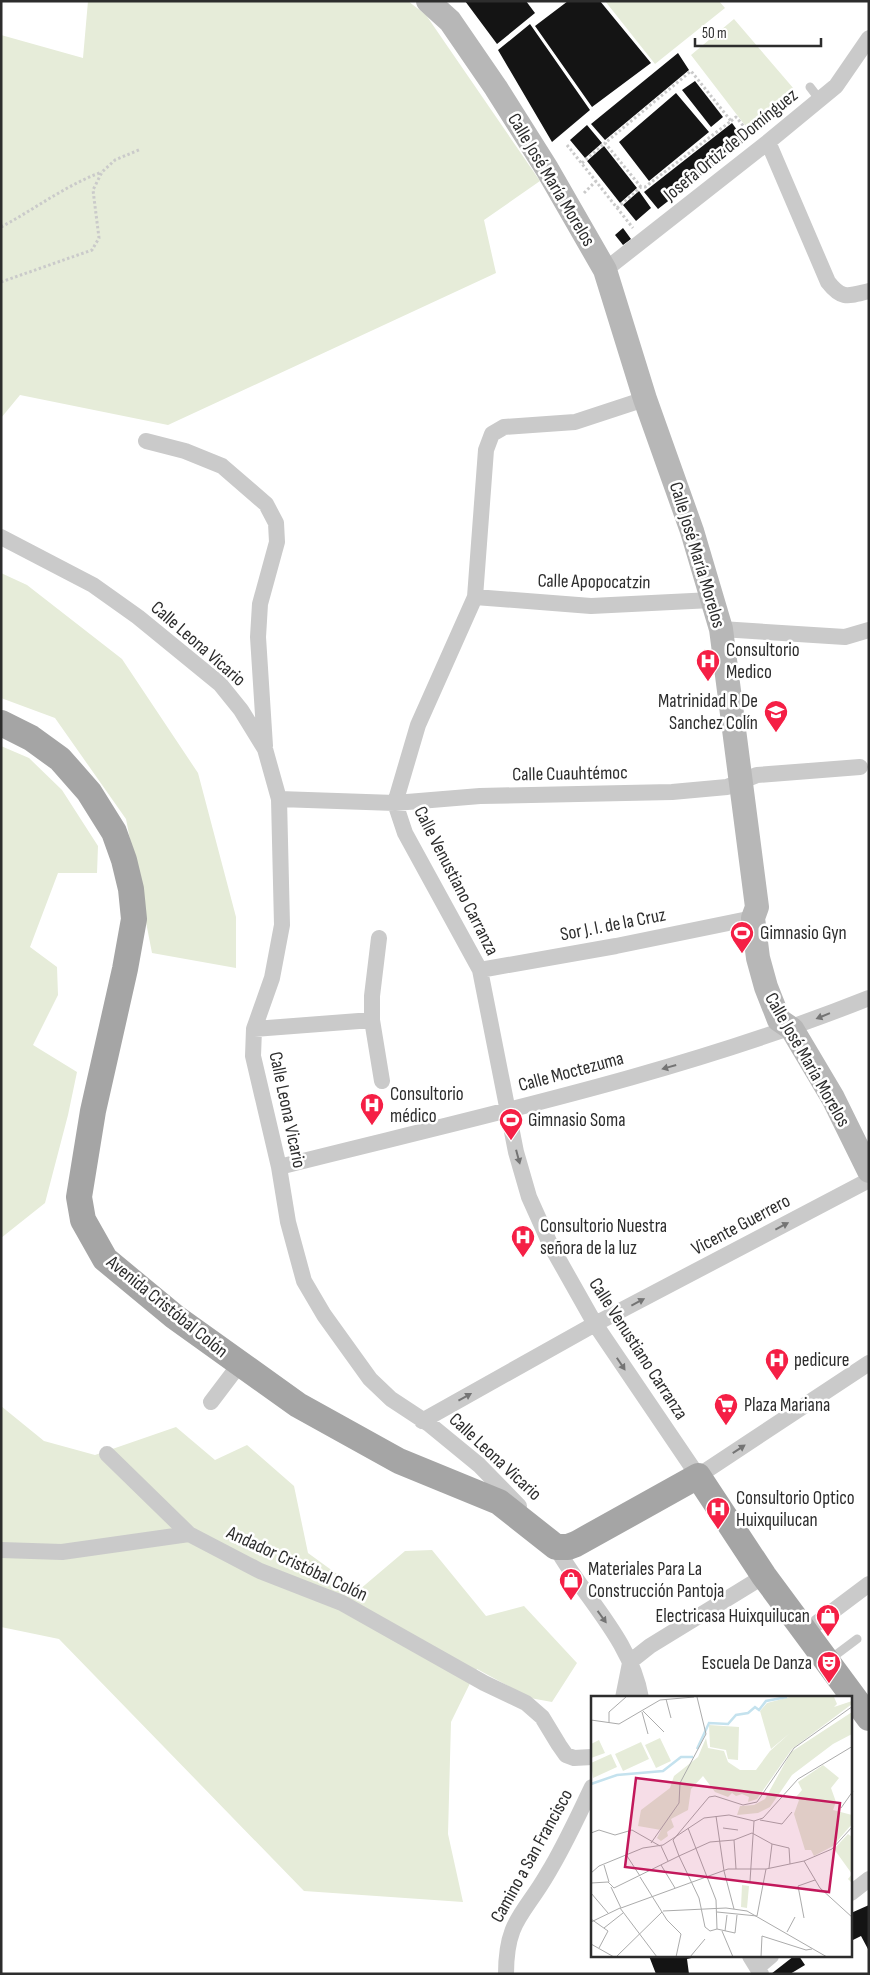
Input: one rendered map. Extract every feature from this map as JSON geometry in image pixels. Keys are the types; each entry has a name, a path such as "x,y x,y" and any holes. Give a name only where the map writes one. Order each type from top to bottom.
{"main road":[{"name":"Calle José María Morelos","path":"428,1 450,21 496,88 547,169 605,270 645,399 692,531 721,629 757,907 754,918 758,958 766,987 779,1020 792,1029 833,1098 869,1171"},
{"name":"Avenida Cristóbal Colón","path":"1,723 30,738 60,759 88,792 114,832 124,860 131,889 134,919 125,969 93,1111 79,1197 83,1220 105,1258 175,1317 239,1366 298,1405 358,1440 408,1465 499,1502 556,1547"},
{"path":"556,1547 568,1547 576,1544 698,1476 764,1576 869,1718"}],"street":[{"name":"Josefa Ortiz de Domínguez","path":"605,270 768,142 815,94 836,86 869,38"},
{"path":"768,142 828,282 836,293 848,296 869,291"},
{"name":"Calle Venustiano Carranza","path":"645,399 576,422 504,426 492,434 486,450 475,597 418,725 395,803 405,833 480,970 508,1109 529,1197 551,1246 595,1324 698,1476"},
{"path":"146,441 185,451 222,466 266,504 276,523 277,542 260,604 258,637 265,748"},
{"name":"Calle Leona Vicario","path":"1,537 93,585 138,617 220,684 241,710 265,748 279,799 282,925 272,978 254,1029 254,1056 279,1167 288,1222 304,1281 324,1315 370,1379 391,1399 422,1420 479,1465 551,1538 565,1565 618,1639 631,1661 640,1696"},
{"name":"Calle Apopocatzin","path":"475,597 591,606 712,600"},
{"path":"721,629 845,636 869,630"},
{"name":"Calle Cuauhtémoc","path":"279,799 395,803 480,796 672,792 727,787 758,775 860,767"},
{"name":"Sor J. I. de la Cruz","path":"480,970 616,946 754,918"},
{"path":"379,938 372,996 372,1020 382,1081"},
{"name":"Calle Moctezuma","path":"279,1167 704,1057 792,1029 869,998"},
{"path":"254,1029 372,1020"},
{"name":"Vicente Guerrero","path":"422,1420 595,1324 869,1180"},
{"path":"698,1476 869,1363"},
{"path":"211,1402 239,1366"},
{"path":"107,1454 189,1534"},
{"path":"1,1550 62,1552 189,1534"},
{"name":"Andador Cristóbal Colón","path":"189,1534 260,1571 342,1603 484,1683 526,1703 542,1716 558,1746 566,1755 574,1758 591,1757"},
{"path":"623,1696 631,1661 650,1646 764,1576"},
{"path":"805,1632 869,1584"},
{"name":"Camino a San Francisco","path":"506,1974 506,1954 510,1933 516,1920 548,1874 591,1789"},
{"path":"852,1891 869,1878"},
{"path":"756,1966 768,1958"}],"lane":[{"path":"827,1662 857,1639"}],"path":[{"path":"582,163 691,72 731,121"},
{"path":"617,208 641,187 645,187 736,117 752,135"},
{"path":"605,143 641,187"},
{"path":"567,145 633,228"},
{"path":"1,282 92,250 99,238 93,190 102,172 115,160 142,149"},
{"path":"1,227 34,210 79,180 102,172"},
{"path":"579,197 596,181"}],"green space":[{"path":"88,1 408,1 426,15 540,181 484,220 496,273 168,425 20,395 1,418 1,35 83,58"},
{"path":"605,1 719,1 725,8 655,64"},
{"path":"734,19 794,89 747,128 691,55"},
{"path":"1,573 27,585 122,659 198,773 236,917 236,968 152,953 126,819 55,718 1,698"},
{"path":"1,746 29,758 62,790 98,846 97,873 58,873 30,947 57,967 58,995 33,1045 77,1072 45,1203 1,1238"},
{"path":"1,1406 44,1441 95,1455 176,1427 215,1460 247,1445 294,1486 308,1553 359,1590 405,1551 432,1550 486,1616 524,1606 577,1663 552,1702 530,1698 477,1669 451,1722 448,1834 463,1902 304,1891 59,1639 1,1627"}],"building":[{"path":"465,1 526,1 535,13 497,44"},
{"path":"568,1 600,1 651,63 592,107 535,26"},
{"path":"530,24 590,110 552,142 498,50"},
{"path":"678,53 689,70 605,140 591,124"},
{"path":"695,81 723,117 711,127 682,90"},
{"path":"676,93 709,132 649,181 619,142"},
{"path":"732,123 745,141 658,209 644,192"},
{"path":"587,125 602,143 585,158 570,140"},
{"path":"604,146 637,188 620,203 587,161"},
{"path":"639,191 651,208 636,221 623,205"},
{"path":"623,228 631,239 623,245 615,235"},
{"path":"869,1905 869,1951 861,1936 852,1940 852,1913"},
{"path":"650,1958 692,1958 687,1959 689,1974 656,1974"},
{"path":"791,1958 800,1958 805,1965 790,1974 771,1974"}],"place":[{"name":"Consultorio Medico","path":"708,682"},
{"name":"Matrinidad R De Sanchez Colín","path":"776,733"},
{"name":"Gimnasio Gyn","path":"742,954"},
{"name":"Consultorio médico","path":"372,1126"},
{"name":"Gimnasio Soma","path":"511,1141"},
{"name":"Consultorio Nuestra señora de la luz","path":"523,1258"},
{"name":"pedicure","path":"777,1381"},
{"name":"Plaza Mariana","path":"726,1426"},
{"name":"Consultorio Optico Huixquilucan","path":"718,1530"},
{"name":"Materiales Para La Construcción Pantoja","path":"571,1601"},
{"name":"Electricasa Huixquilucan","path":"828,1637"},
{"name":"Escuela De Danza","path":"829,1684"}]}
